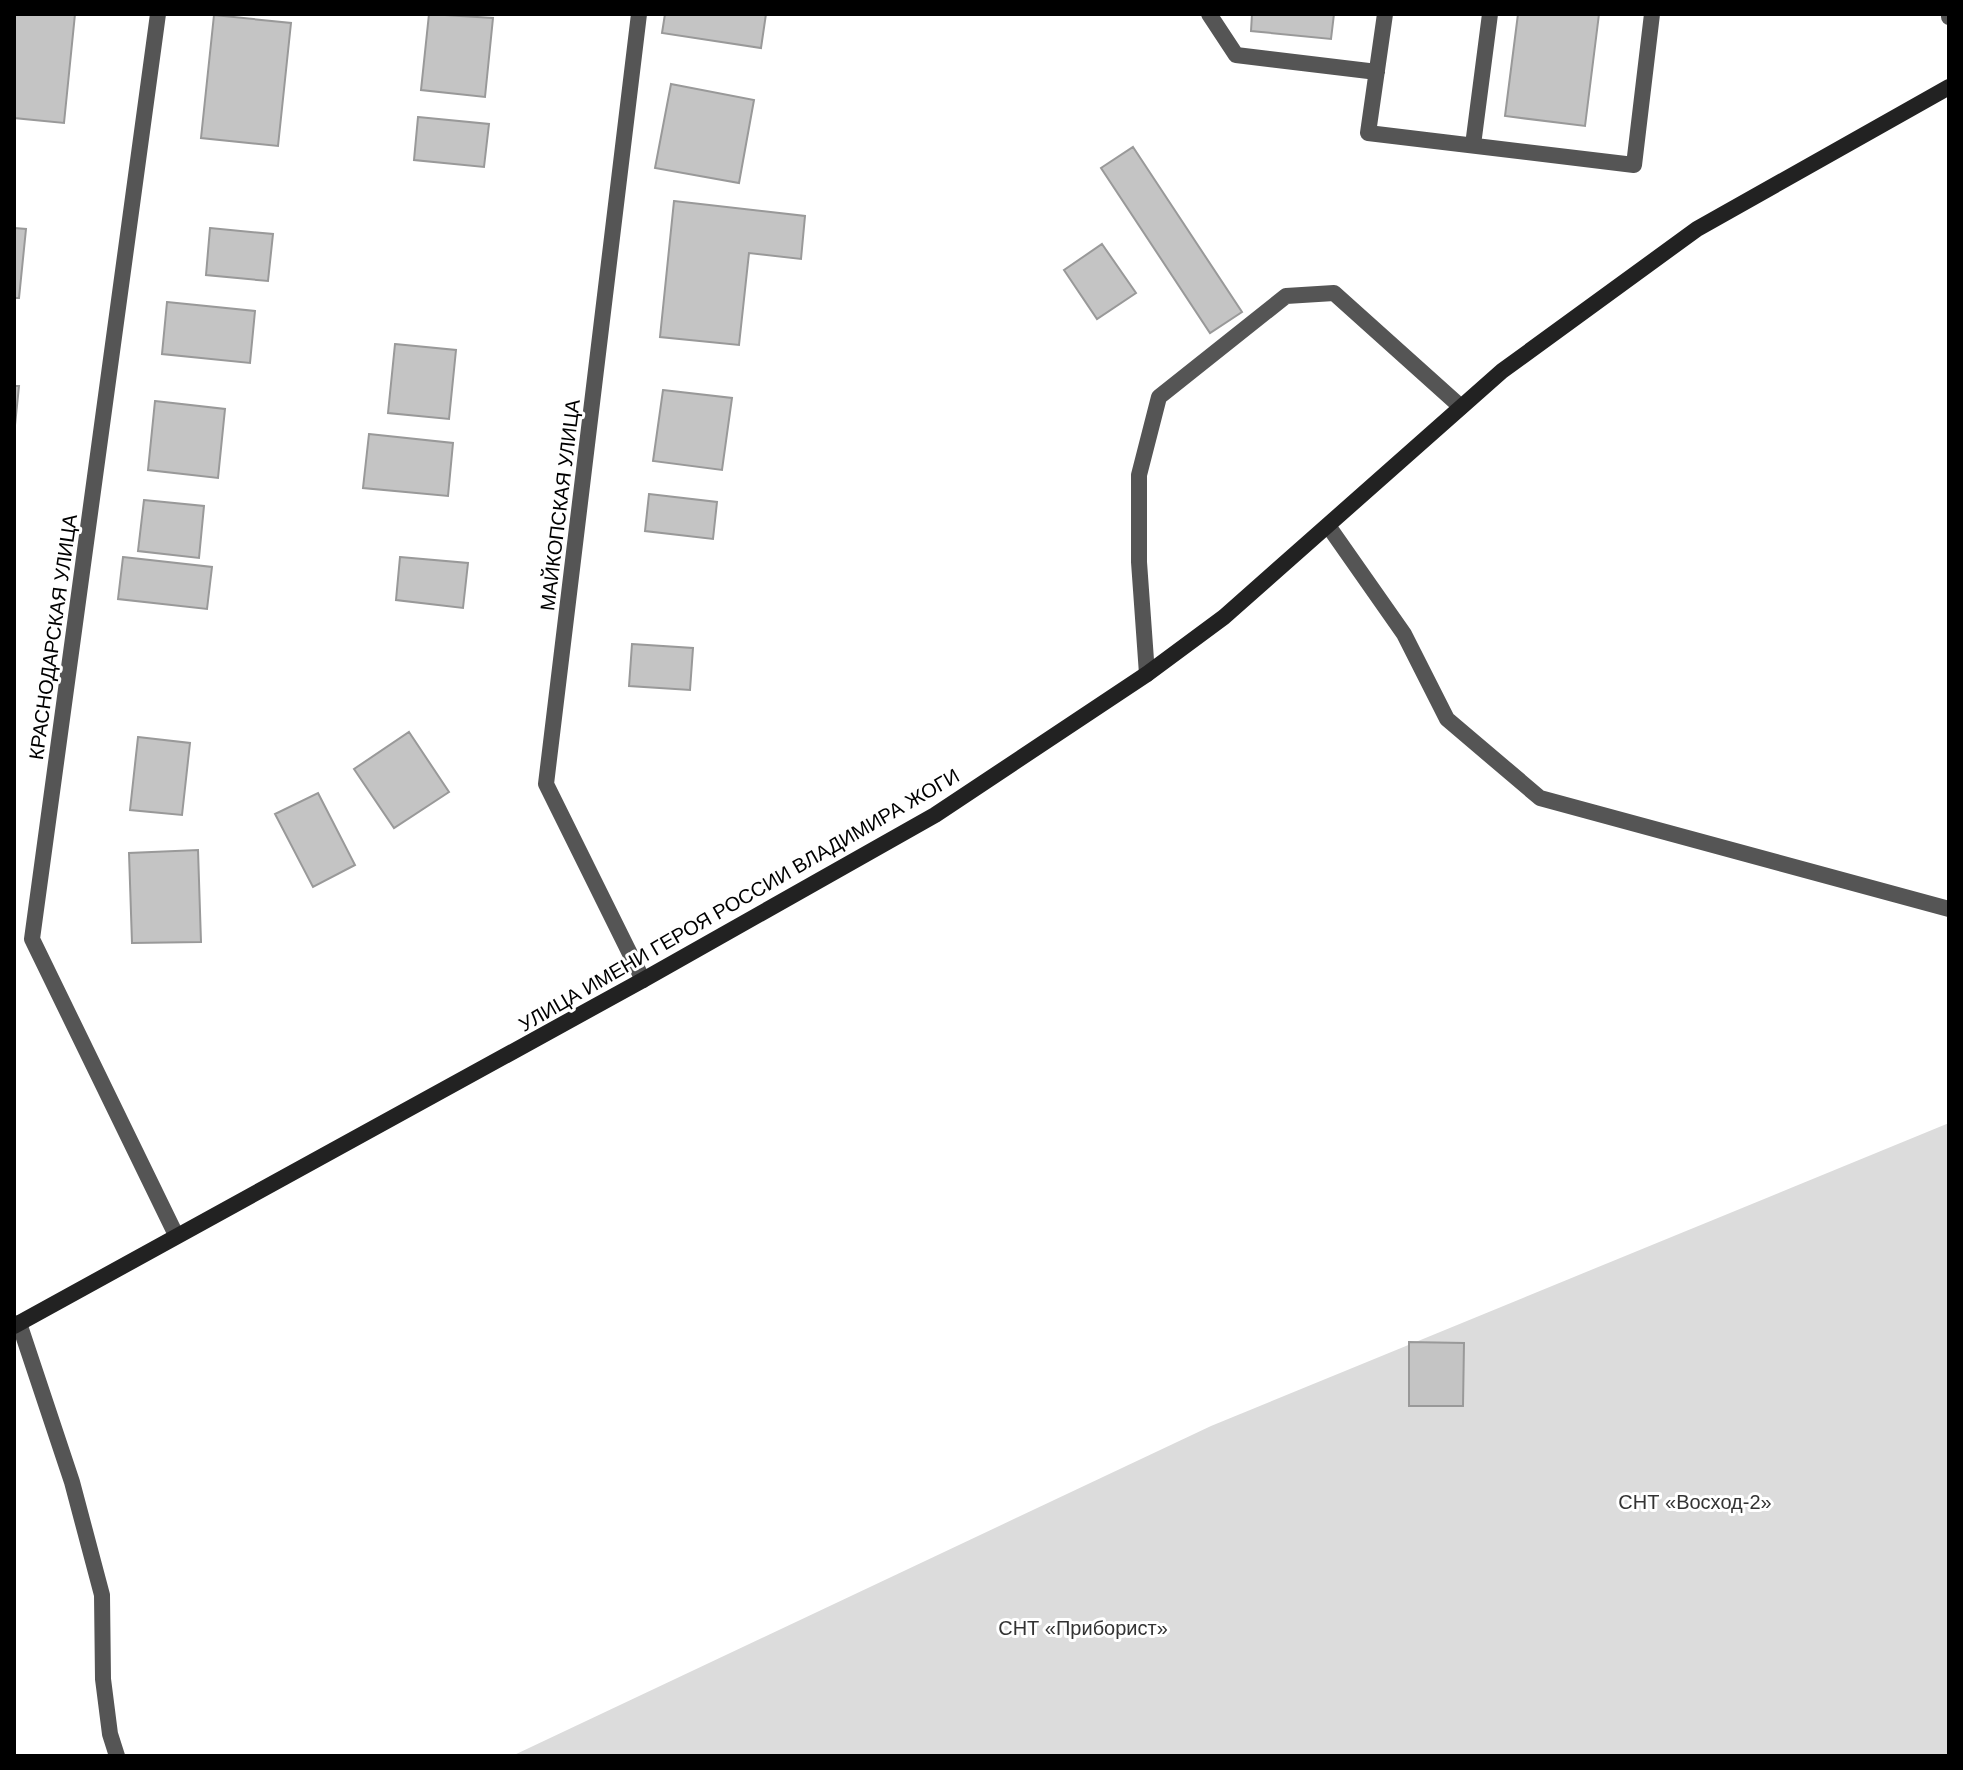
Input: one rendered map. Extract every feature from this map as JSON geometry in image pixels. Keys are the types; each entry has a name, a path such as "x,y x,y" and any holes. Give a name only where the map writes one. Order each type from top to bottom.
{"main road":[{"name":"УЛИЦА ИМЕНИ ГЕРОЯ РОССИИ ВЛАДИМИРА ЖОГИ","path":"17,1325 643,980 935,815 1147,674 1224,617 1502,371 1697,229 1949,87"}],"street":[{"name":"КРАСНОДАРСКАЯ УЛИЦА","path":"158,14 32,939 176,1235"},
{"name":"МАЙКОПСКАЯ УЛИЦА","path":"639,14 546,784 643,980"},
{"path":"1209,14 1236,55 1377,72"},
{"path":"1385,14 1368,133 1634,165 1652,14"},
{"path":"1473,145 1490,14"},
{"path":"1147,674 1139,562 1139,475 1159,397 1286,296 1334,293 1461,407"},
{"path":"1329,527 1404,634 1447,719 1540,798 1949,909"},
{"path":"17,1325 72,1482 102,1595 103,1679 110,1734 117,1756"}],"green space":[{"name":"СНТ «Восход-2»","path":"1949,1123 1949,1756 512,1756 1211,1426"}],"building":[{"path":"14,14 75,14 64,123 14,118"},
{"path":"429,14 493,18 485,97 421,90"},
{"path":"665,14 766,14 761,48 662,33"},
{"path":"1252,14 1334,14 1331,39 1251,31"},
{"path":"1518,14 1599,14 1585,126 1505,116"},
{"path":"214,15 291,23 278,146 201,138"},
{"path":"671,84 754,100 739,183 655,168"},
{"path":"418,117 489,124 484,167 414,160"},
{"path":"1133,147 1242,312 1210,333 1101,168"},
{"path":"674,201 805,216 801,259 749,253 739,345 660,337"},
{"path":"14,228 26,229 19,298 14,298"},
{"path":"210,228 273,234 268,281 206,275"},
{"path":"1102,244 1136,293 1097,319 1064,270"},
{"path":"167,302 255,311 250,363 162,354"},
{"path":"395,344 456,350 449,419 388,413"},
{"path":"14,386 19,386 14,435"},
{"path":"663,390 732,398 722,470 653,461"},
{"path":"155,401 225,409 218,478 148,470"},
{"path":"369,434 453,443 448,496 363,488"},
{"path":"649,494 717,502 713,539 645,531"},
{"path":"144,500 204,506 199,558 138,551"},
{"path":"123,557 212,567 207,609 118,599"},
{"path":"400,557 468,563 463,608 396,600"},
{"path":"632,644 693,648 690,690 629,686"},
{"path":"409,732 449,792 394,828 354,769"},
{"path":"138,737 190,743 182,815 130,810"},
{"path":"318,793 355,865 313,887 275,814"},
{"path":"198,850 201,942 132,943 129,853"},
{"path":"1409,1342 1464,1343 1463,1406 1409,1406"}],"park label":[{"name":"СНТ «Приборист»","path":"1083,1628"}]}
